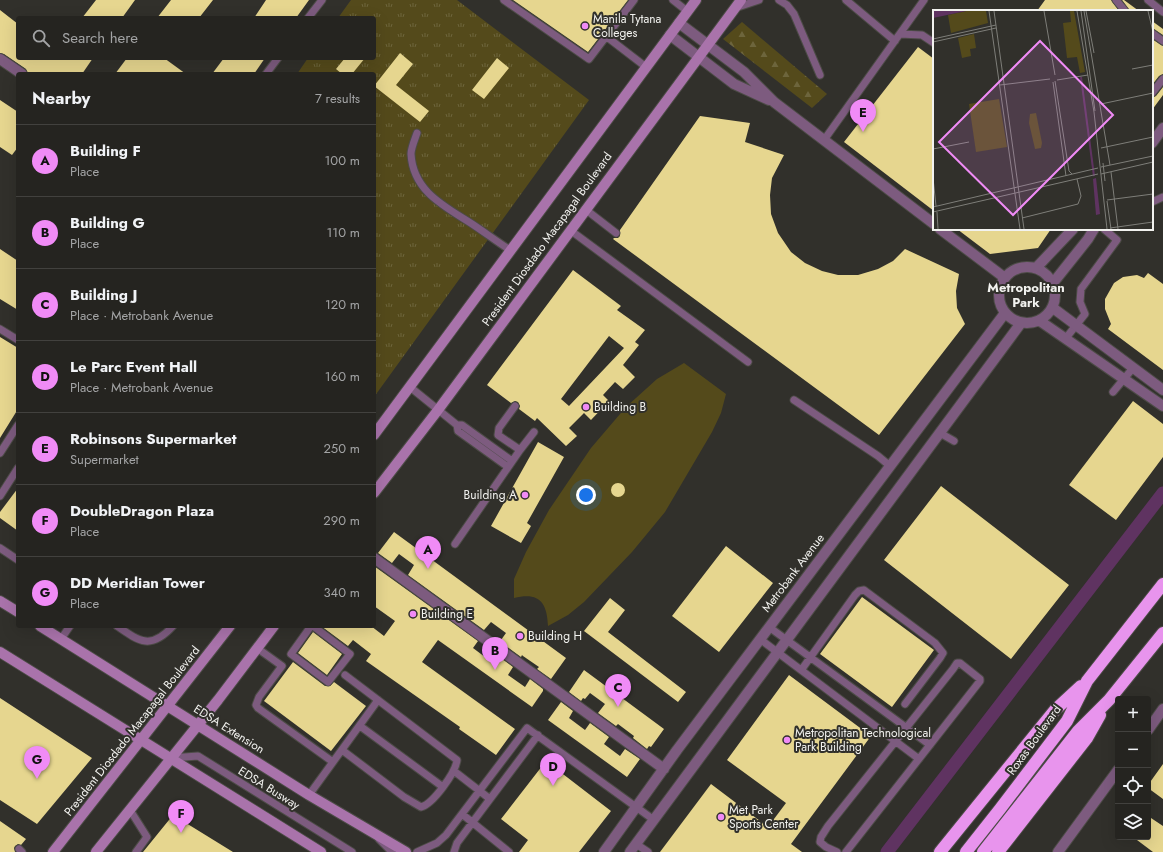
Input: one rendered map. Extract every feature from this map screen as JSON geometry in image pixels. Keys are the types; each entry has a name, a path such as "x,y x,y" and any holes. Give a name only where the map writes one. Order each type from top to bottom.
{"highway":[{"name":"Roxas Boulevard","path":"966,852 1067,721 1087,681 1163,584"},
{"path":"983,852 1078,731 1109,700 1163,633"},
{"path":"940,852 1055,710 1087,681"},
{"path":"998,852 1087,738 1109,700"}],"main road":[{"name":"President Diosdado Macapagal Boulevard","path":"376,432 696,0"},
{"name":"President Diosdado Macapagal Boulevard","path":"376,490 438,410 585,209 738,4"},
{"path":"0,601 16,611"},
{"name":"EDSA Extension","path":"43,628 309,795 406,852"},
{"name":"President Diosdado Macapagal Boulevard","path":"53,852 228,628"},
{"path":"96,852 198,725 272,628"},
{"path":"0,653 171,758 306,847 321,852"}],"street":[{"path":"679,23 744,72 774,102 933,223"},
{"path":"670,35 734,84 774,102"},
{"path":"0,59 19,72"},
{"path":"1153,141 1163,128"},
{"path":"941,230 1005,278"},
{"path":"1036,268 1072,230"},
{"path":"1053,283 1093,230"},
{"path":"1019,268 1036,268 1049,277 1053,283 1056,296 1053,308 1047,316 1040,321 1021,323 1005,313 1001,305 999,295 1000,286 1011,272 1019,268"},
{"path":"1053,308 1163,390"},
{"name":"Metrobank Avenue","path":"604,852 760,639 1005,313"},
{"path":"1040,321 1066,338 1123,380 1163,406"},
{"path":"630,852 777,651 1021,323"},
{"path":"376,559 664,769"},
{"path":"1151,727 1161,715"},
{"path":"1058,852 1115,774"}],"lane":[{"path":"310,16 322,0"},
{"path":"504,0 589,60 634,0"},
{"path":"673,0 687,11"},
{"path":"738,4 759,0"},
{"path":"779,0 787,5 794,14 820,75"},
{"path":"846,0 895,41"},
{"path":"824,140 924,0"},
{"path":"1116,0 1124,10"},
{"path":"1148,0 1163,12"},
{"path":"900,34 922,35 933,42"},
{"path":"1153,34 1163,41"},
{"path":"606,37 646,67"},
{"path":"268,72 276,60"},
{"path":"1153,92 1163,79"},
{"path":"417,133 411,153 415,172 422,186 442,205 510,250"},
{"path":"1153,202 1163,197"},
{"path":"585,209 616,233"},
{"path":"570,230 748,362"},
{"path":"1066,338 1085,314 1080,302 1081,290 1117,240 1105,230"},
{"path":"0,329 16,339"},
{"path":"1113,392 1133,368"},
{"path":"410,387 457,425 458,431 510,464"},
{"path":"794,400 878,456 890,466"},
{"path":"515,406 499,428 498,435 520,450"},
{"path":"0,453 16,428"},
{"path":"455,544 534,432"},
{"path":"940,433 954,441"},
{"path":"0,496 16,471"},
{"path":"0,548 16,559"},
{"path":"802,669 855,595 859,591 864,590 935,643 943,653 905,704"},
{"path":"769,627 930,745"},
{"path":"61,639 69,628"},
{"path":"120,628 136,638 150,642 157,640 171,628"},
{"path":"310,628 290,654 328,682 350,654 315,628"},
{"path":"760,639 920,758"},
{"path":"257,648 282,666 259,697 256,705 258,708 333,762"},
{"path":"837,852 820,842 821,837 828,826 952,669 960,663 980,678 980,681 846,852"},
{"path":"342,750 404,797 421,807 426,806 443,787 454,772 457,760 345,675"},
{"path":"309,795 378,700"},
{"path":"360,726 443,787"},
{"path":"417,852 437,843 446,835 527,728 654,820"},
{"path":"454,852 457,843 538,735"},
{"name":"EDSA Busway","path":"171,758 198,756 352,852"},
{"path":"454,772 490,799"},
{"path":"130,810 147,837 136,852"},
{"path":"462,814 509,852"},
{"path":"371,831 392,852"},
{"path":"636,844 648,852"}],"green space":[{"path":"351,0 457,0 589,100 376,394 376,72 298,72 307,60 376,60 376,16 339,16"},
{"path":"742,22 827,94 812,108 723,39"},
{"path":"684,363 726,394 721,413 712,432 665,512 632,552 584,602 568,615 548,626 546,611 540,601 530,596 514,598 514,579 526,552 549,510 591,448 626,407 657,379"}],"building":[{"path":"96,0 135,0 123,16 84,16"},
{"path":"171,0 213,0 201,16 159,16"},
{"path":"266,0 309,0 297,16 255,16"},
{"path":"513,0 628,0 588,52"},
{"path":"1045,0 1111,0 1118,10 1038,10"},
{"path":"1122,0 1138,10 1129,10"},
{"path":"0,10 16,22 16,60 92,60 83,72 27,72 26,69 4,54 0,53"},
{"path":"1153,22 1163,29 1163,35 1153,29"},
{"path":"1153,40 1163,46 1163,74 1159,76 1153,84"},
{"path":"918,47 933,58 933,210 844,142"},
{"path":"400,53 413,64 396,85 429,111 420,122 376,88 376,83"},
{"path":"497,58 509,68 484,99 472,90"},
{"path":"126,60 167,60 183,72 116,72"},
{"path":"222,60 264,60 255,72 214,72"},
{"path":"343,60 363,60 354,72 340,72 336,69"},
{"path":"1163,87 1163,95 1153,109 1153,98"},
{"path":"0,100 16,111 16,150 12,155 0,147"},
{"path":"700,116 750,123 745,142 784,155 772,178 770,195 771,214 778,233 791,252 805,263 822,271 838,275 858,275 878,269 893,261 905,249 959,274 956,291 957,308 965,324 879,435 613,239 620,236 620,230"},
{"path":"958,230 1050,230 1038,248 990,254"},
{"path":"0,249 16,260 16,309 0,299"},
{"path":"573,270 621,306 617,310 645,330 635,342 639,345 623,365 635,377 623,389 615,382 603,395 609,401 591,420 584,413 569,428 577,436 566,446 537,418 535,421 519,409 520,406 518,402 515,401 511,403 487,385","holes":["609,336 624,348 569,406 561,399"]},
{"path":"1148,273 1163,284 1163,370 1108,329 1111,324 1105,309 1105,299 1114,283 1123,277 1137,275 1144,278"},
{"path":"0,337 16,347 16,412 0,438"},
{"path":"1133,401 1163,424 1163,457 1116,520 1069,485"},
{"name":"Building A","path":"538,442 564,457 527,523 531,526 521,543 491,526"},
{"path":"615,483 621,483 625,487 625,493 621,497 615,497 611,493 611,487"},
{"path":"941,486 1069,585 1011,659 884,560"},
{"path":"16,491 16,530 0,518 0,512"},
{"path":"394,532 566,658 551,679 537,669 539,667 522,655 521,657 502,643 503,641 501,640 506,633 491,622 484,630 408,575 414,565 399,554 392,563 378,553"},
{"path":"726,546 773,583 719,652 672,616"},
{"path":"376,567 478,641 473,648 489,660 494,653 513,667 508,675 525,687 530,679 543,689 532,707 438,640 422,662 515,729 496,755 459,729 460,727 366,661 371,654 353,640 348,646 324,628 374,628 384,636 395,621 376,607"},
{"path":"862,597 934,650 892,707 820,654"},
{"path":"610,598 625,610 608,632 686,692 678,702 584,631"},
{"path":"313,632 342,654 327,675 298,653"},
{"path":"293,662 325,686 330,686 334,682 366,706 331,751 264,701"},
{"path":"584,670 664,729 651,747 649,746 647,749 633,738 634,736 618,724 616,726 598,713 605,704 590,693 581,701 569,692"},
{"path":"789,675 871,736 791,844 802,852 660,852 711,784 768,827 786,803 727,760"},
{"path":"0,698 92,758 37,824 0,800"},
{"path":"561,702 573,711 569,718 585,730 590,723 609,737 604,744 620,756 625,749 640,759 627,777 548,720"},
{"path":"546,761 611,811 579,852 519,852 528,840 501,819"},
{"path":"1163,764 1163,799 1151,790 1151,781"},
{"path":"173,815 233,852 143,852"},
{"path":"1151,818 1163,826 1163,852 1153,852 1137,840 1151,840"},
{"path":"0,821 26,839 21,845 18,844 15,846 15,852 0,852"}],"waterway":[{"path":"887,852 1163,493"}],"place":[{"name":"Manila Tytana Colleges","path":"585,26"},
{"name":"Robinsons Supermarket","path":"863,132"},
{"name":"Building B","path":"586,407"},
{"name":"Building A","path":"525,495"},
{"name":"Building F","path":"428,569"},
{"name":"Building E","path":"413,614"},
{"name":"Building H","path":"520,636"},
{"name":"Building G","path":"495,670"},
{"name":"Building J","path":"618,707"},
{"name":"Metropolitan Technological Park Building","path":"787,740"},
{"name":"DD Meridian Tower","path":"37,779"},
{"name":"Le Parc Event Hall","path":"553,786"},
{"name":"Met Park Sports Center","path":"721,817"},
{"name":"DoubleDragon Plaza","path":"181,833"}],"district":[{"name":"Metropolitan Park","path":"1026,294"}]}
